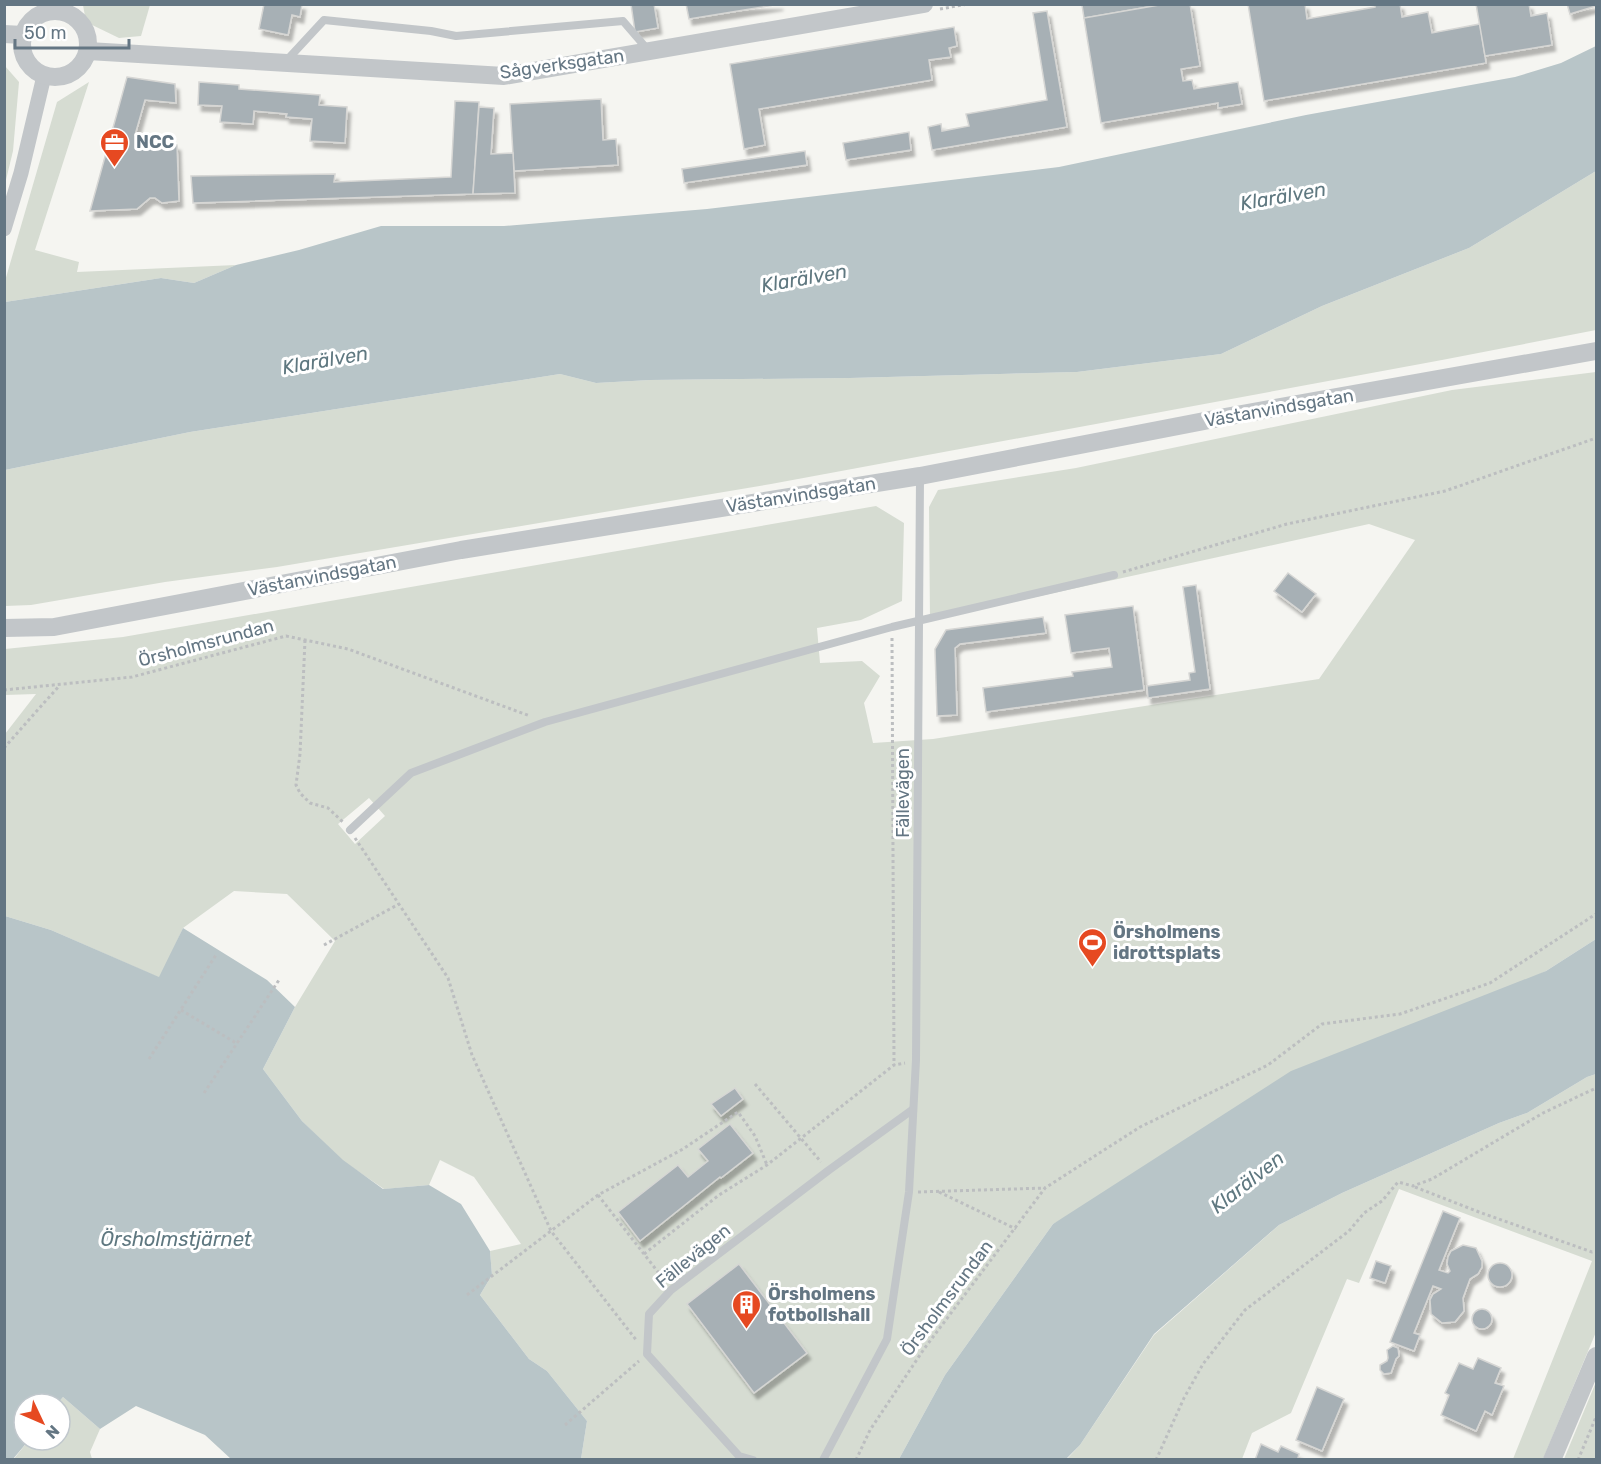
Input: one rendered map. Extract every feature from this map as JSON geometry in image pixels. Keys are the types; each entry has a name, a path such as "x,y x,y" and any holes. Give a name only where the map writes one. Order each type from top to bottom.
{"street":[{"name":"Sågverksgatan","path":"88,51 504,76 924,4"},
{"path":"58,8 75,18 86,33 88,51 80,66 66,76 44,76 33,69 23,53 23,35 30,22 43,13 58,8"},
{"path":"4,34 23,35"},
{"path":"4,229 21,173 44,76"},
{"name":"Västanvindsgatan","path":"4,628 54,627 460,550 920,476 1225,417 1596,351"},
{"path":"1552,1460 1596,1356"}],"lane":[{"path":"284,63 324,20 431,31 456,36 623,21 649,51"},
{"name":"Fällevägen","path":"823,1460 887,1339 909,1192 916,1060 920,476"},
{"path":"350,830 411,773 545,722 892,627 1114,575"},
{"name":"Fällevägen","path":"648,1354 649,1314 672,1290 829,1170 912,1110"},
{"path":"648,1354 739,1456 753,1460"}],"path":[{"path":"1114,575 1287,524 1445,491 1596,438"},
{"path":"892,627 894,1065"},
{"name":"Örsholmsrundan","path":"4,690 132,677 286,636 348,649 545,722"},
{"path":"304,640 300,754 296,785 310,803 328,808 350,830 448,978 472,1055 551,1231 648,1354 566,1425"},
{"path":"4,748 60,685"},
{"path":"324,945 399,904"},
{"path":"1016,1229 1046,1188 1140,1126 1268,1065 1322,1024 1400,1014 1490,983 1596,914"},
{"path":"148,1059 216,955"},
{"path":"204,1093 279,980"},
{"path":"181,1010 236,1043"},
{"path":"644,1254 719,1195 767,1165 894,1065 916,1060"},
{"path":"755,1084 829,1170"},
{"path":"1413,1186 1432,1179 1543,1113 1596,1088"},
{"path":"467,1295 598,1195 683,1149 738,1112 755,1137 767,1165"},
{"path":"1156,1460 1184,1398 1203,1364 1245,1310 1349,1231 1364,1213 1382,1201 1398,1182 1592,1252 1596,1251"},
{"path":"909,1192 1046,1188"},
{"name":"Örsholmsrundan","path":"856,1460 870,1430 924,1349 1016,1229 936,1191"},
{"path":"598,1195 672,1290"},
{"path":"1578,1460 1596,1418"}],"shaded area":[{"path":"83,4 150,5 141,36 119,38 86,22"},
{"path":"5,66 19,82 13,151 5,184"},
{"path":"89,82 35,250 79,262 77,272 236,265 194,283 161,278 5,302 5,281 57,102"},
{"path":"1596,171 1596,330 771,484 277,567 165,582 31,605 5,606 5,470 190,432 560,374 596,383 1077,372 1221,354 1322,306 1469,248"},
{"path":"1596,372 1596,939 1546,971 1053,1224 945,1375 899,1459 581,1459 587,1421 547,1371 529,1359 480,1295 492,1275 490,1251 521,1244 474,1177 440,1160 429,1185 384,1189 343,1161 302,1121 263,1069 295,1007 335,941 287,894 234,891 183,928 160,978 51,930 5,916 5,734 36,694 5,695 5,649 123,637 876,506 904,523 902,601 861,620 817,628 820,663 862,661 880,676 864,703 873,743 933,739 1319,679 1415,540 1369,524 930,620 929,507 938,490 1076,468 1452,390","holes":["369,798 385,816 355,844 338,824"]},
{"path":"1596,1074 1596,1332 1543,1459 1513,1459 1592,1261 1399,1189 1359,1283 1347,1279 1291,1413 1252,1433 1242,1459 1066,1460 1080,1445 1154,1335 1279,1225 1342,1193 1499,1123 1527,1113 1587,1077"},
{"path":"1596,1382 1596,1459 1564,1459"},
{"path":"72,1405 100,1429 90,1452 92,1459 13,1460 19,1452 72,1452"}],"water":[{"name":"Klarälven","path":"1596,46 1596,171 1469,248 1322,306 1221,354 1077,372 596,383 560,374 190,432 5,470 5,302 161,278 194,283 236,265 299,250 381,226 504,226 707,209 1059,167 1306,115 1515,77 1561,63"},
{"name":"Örsholmstjärnet","path":"5,916 51,930 159,977 183,928 267,980 295,1007 263,1069 302,1121 343,1160 383,1189 429,1185 461,1204 490,1251 492,1275 480,1295 529,1359 547,1371 587,1421 581,1459 231,1459 205,1435 136,1406 100,1429 72,1405 72,1392 12,1392 12,1452 19,1452 13,1459 5,1459"},
{"name":"Klarälven","path":"1596,939 1596,1074 1587,1077 1527,1113 1499,1123 1342,1193 1279,1225 1154,1334 1080,1445 1066,1459 899,1459 945,1375 1053,1224 1291,1071 1546,971"}],"building":[{"path":"264,4 302,4 300,17 292,15 288,35 259,29"},
{"path":"631,4 654,4 658,28 635,32"},
{"path":"686,4 780,4 689,19"},
{"path":"1165,4 1084,18 1082,5"},
{"path":"1165,4 1190,4 1200,66 1181,69 1183,81 1192,80 1194,89 1238,82 1242,104 1218,108 1218,103 1101,123 1084,18"},
{"path":"1248,4 1305,4 1307,19 1375,7 1375,4 1400,4 1402,17 1428,12 1432,33 1480,24 1486,63 1264,101"},
{"path":"1476,4 1529,4 1531,16 1547,13 1552,45 1485,56"},
{"path":"1567,4 1596,4 1596,6 1570,14"},
{"path":"1047,11 1067,127 932,150 928,127 941,124 942,131 969,126 966,114 1047,100 1033,13"},
{"path":"954,27 957,46 949,48 951,57 929,60 932,80 759,109 765,145 744,149 730,64"},
{"path":"127,77 175,84 176,103 145,100 135,135 177,145 179,201 162,203 155,198 150,198 137,209 90,211"},
{"path":"199,82 239,85 239,89 320,95 319,105 347,107 345,143 310,141 312,119 286,117 287,114 254,111 253,124 220,122 222,106 198,105"},
{"path":"601,99 603,140 616,139 618,165 514,171 510,104"},
{"path":"455,101 479,102 473,194 193,203 191,176 335,174 334,182 451,177"},
{"path":"479,107 494,108 491,154 513,153 515,193 473,194"},
{"path":"909,132 911,150 846,160 843,143"},
{"path":"805,151 807,165 684,183 682,169"},
{"path":"1288,573 1316,594 1302,612 1274,591"},
{"path":"1196,585 1210,689 1148,698 1147,686 1190,680 1189,673 1195,672 1183,587"},
{"path":"1133,606 1144,690 986,712 983,688 1073,676 1072,672 1112,667 1109,648 1071,653 1065,615"},
{"path":"1043,617 1046,633 960,644 955,648 957,715 937,716 935,649 946,630"},
{"path":"735,1088 743,1099 721,1116 711,1104"},
{"path":"730,1124 753,1153 640,1241 618,1212 678,1165 688,1177 708,1161 698,1149"},
{"path":"1443,1211 1460,1218 1439,1270 1448,1273 1450,1271 1447,1264 1451,1251 1463,1245 1476,1248 1482,1261 1482,1267 1478,1274 1470,1279 1463,1298 1464,1311 1455,1322 1442,1323 1431,1314 1430,1300 1433,1294 1441,1289 1433,1286 1414,1333 1420,1335 1414,1351 1390,1342"},
{"path":"1376,1261 1391,1266 1385,1283 1370,1278"},
{"path":"1500,1263 1509,1266 1512,1275 1509,1284 1500,1287 1491,1284 1488,1275 1491,1266"},
{"name":"Örsholmens fotbollshall","path":"739,1264 807,1353 754,1393 687,1304"},
{"path":"1482,1309 1489,1312 1492,1319 1489,1326 1482,1329 1475,1326 1472,1319 1475,1312"},
{"path":"1393,1346 1398,1348 1399,1356 1391,1373 1384,1374 1380,1370 1380,1365 1387,1361 1387,1350"},
{"path":"1478,1358 1501,1368 1495,1383 1504,1386 1492,1415 1485,1411 1476,1431 1441,1415 1449,1395 1445,1393 1459,1363 1473,1369"},
{"path":"1317,1387 1344,1399 1322,1451 1296,1440"},
{"path":"1261,1444 1278,1452 1281,1446 1299,1454 1298,1458 1301,1460 1255,1460"}],"place":[{"name":"NCC","path":"115,168"},
{"name":"Örsholmens idrottsplats","path":"1092,968"},
{"name":"Örsholmens fotbollshall","path":"747,1330"}]}
